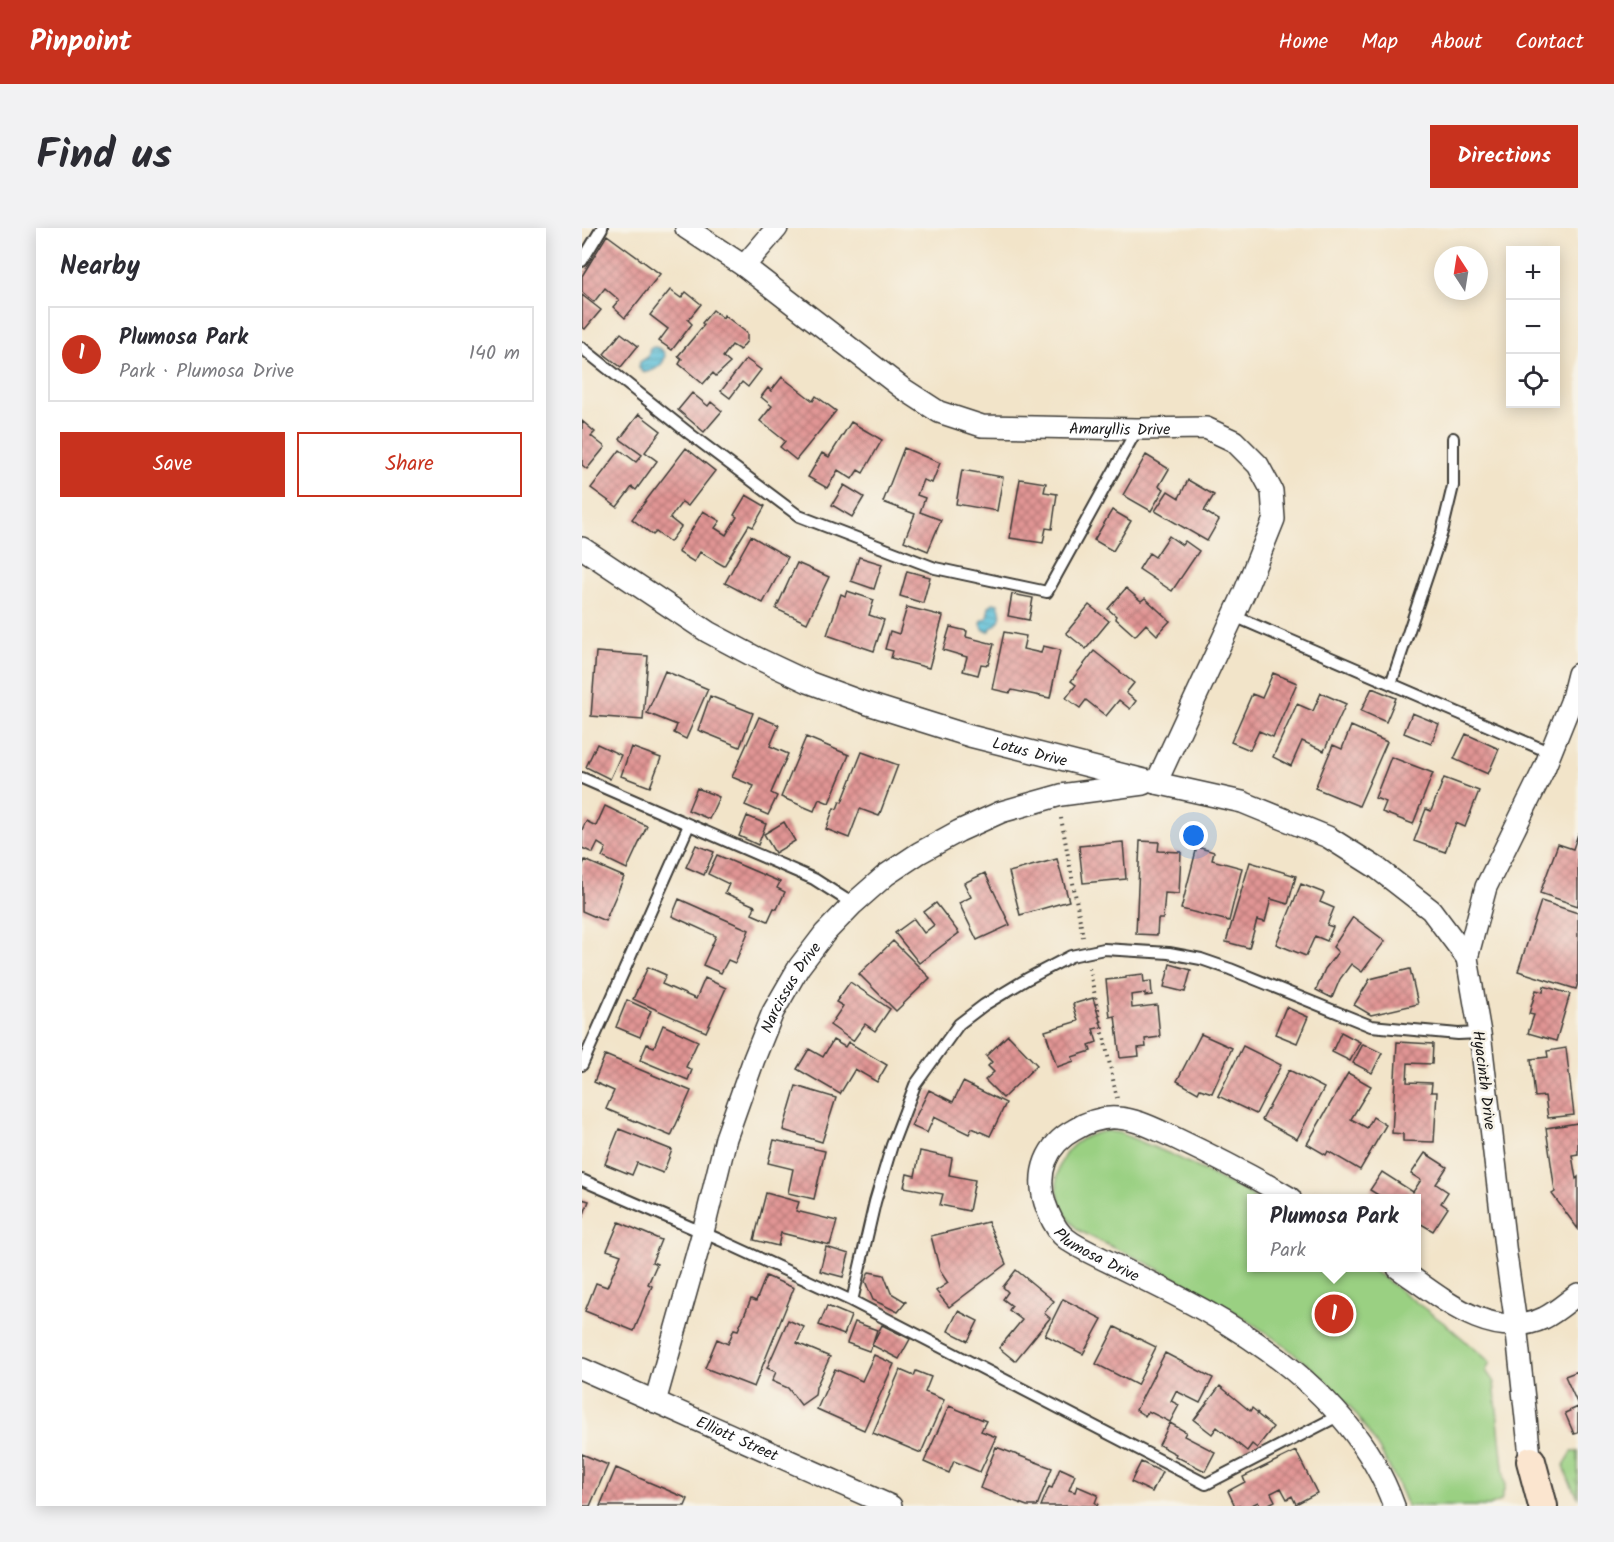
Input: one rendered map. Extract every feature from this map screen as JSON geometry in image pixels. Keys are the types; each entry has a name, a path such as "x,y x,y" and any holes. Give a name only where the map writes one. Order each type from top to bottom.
{"main road":[{"path":"1532,1461 1543,1506"}],"street":[{"name":"Amaryllis Drive","path":"686,228 744,266 902,388 939,412 982,426 1206,428 1234,441 1258,465 1272,491 1274,519 1234,616 1156,783"},
{"path":"744,266 777,228"},
{"name":"Lotus Drive","path":"582,548 708,633 808,682 865,703 970,736 1156,783 1242,802 1328,837 1377,868 1431,910 1467,958"},
{"name":"Hyacinth Drive","path":"1535,1506 1532,1461 1480,1033 1467,958 1486,887 1551,753 1571,702 1578,674"},
{"name":"Narcissus Drive","path":"655,1402 703,1232 726,1138 753,1059 773,1012 799,967 825,933 886,875 919,853 959,831 1001,812 1061,795 1156,783"},
{"name":"Plumosa Drive","path":"1283,1194 1201,1150 1142,1123 1127,1119 1096,1120 1068,1133 1051,1149 1042,1171 1042,1192 1049,1215 1056,1228 1070,1242 1208,1312 1254,1342 1305,1381 1340,1415 1366,1450 1394,1506"},
{"path":"1404,1272 1466,1314 1491,1322 1516,1324 1543,1318 1578,1294"},
{"name":"Elliott Street","path":"582,1369 891,1506"}],"lane":[{"path":"582,261 602,228"},
{"path":"582,348 690,434 799,516 935,568 1047,592 1137,429"},
{"path":"1391,684 1442,532 1453,486 1453,438"},
{"path":"1234,616 1551,753"},
{"path":"582,778 814,879 853,904"},
{"path":"582,1065 689,825"},
{"path":"852,1301 875,1202 892,1145 915,1085 959,1024 984,1005 1071,956 1104,950 1168,953 1201,959 1371,1026 1458,1034 1480,1033"},
{"path":"582,1180 703,1232 852,1301 1206,1484 1340,1415"}],"green space":[{"path":"1107,1131 1120,1133 1175,1156 1250,1194 1247,1194 1247,1272 1375,1272 1448,1326 1490,1362 1486,1371 1494,1382 1505,1486 1501,1501 1489,1506 1407,1506 1396,1480 1367,1430 1331,1385 1308,1365 1284,1345 1231,1310 1151,1265 1077,1229 1059,1199 1057,1184 1059,1169 1065,1155 1075,1144 1089,1136"},
{"path":"1578,1451 1578,1497 1569,1481 1564,1465 1572,1452"}],"water":[{"path":"655,347 664,353 663,362 654,370 642,372 639,367 640,362 648,357 650,348"},
{"path":"993,603 998,604 1000,618 990,631 986,631 981,624 982,620 987,618 989,607"}],"building":[{"path":"607,235 660,274 625,318 613,307 619,300 605,288 594,302 582,292 582,276"},
{"path":"670,290 681,298 686,292 701,304 688,320 692,324 672,350 659,341 668,329 650,315"},
{"path":"582,295 601,310 585,329 582,327"},
{"path":"713,310 723,318 724,315 747,333 747,341 740,350 732,345 723,357 730,363 716,376 713,373 703,384 679,364 682,359 678,356 704,325 702,323"},
{"path":"621,333 638,346 621,367 604,354"},
{"path":"746,359 761,370 748,387 742,382 730,398 721,391"},
{"path":"782,377 813,401 816,396 836,411 796,460 780,447 785,441 760,421 772,406 761,397 768,388 771,391"},
{"path":"692,393 708,406 711,402 722,411 704,432 678,410"},
{"path":"639,414 661,431 645,452 657,461 636,490 632,487 617,507 591,488 620,450 636,462 642,455 620,439"},
{"path":"582,421 595,432 591,436 605,447 587,469 582,465"},
{"path":"851,422 882,440 863,473 858,470 852,479 838,470 827,488 808,477 822,453 829,457"},
{"path":"686,448 715,471 688,506 682,502 670,518 681,527 670,542 656,532 653,535 632,519"},
{"path":"904,448 940,463 932,483 923,480 917,495 925,498 920,512 941,520 928,551 904,541 915,514 883,502"},
{"path":"1146,455 1169,469 1159,486 1164,489 1151,511 1123,495"},
{"path":"962,470 1003,477 997,511 956,504"},
{"path":"1020,479 1046,483 1044,492 1057,494 1052,529 1046,528 1043,543 1010,538"},
{"path":"1188,480 1214,495 1204,511 1219,520 1207,541 1155,511 1168,491 1179,498"},
{"path":"844,485 864,497 852,517 832,505"},
{"path":"746,495 765,506 753,527 749,525 724,566 700,552 694,562 678,552 703,511 720,521 715,528 726,535"},
{"path":"1112,510 1131,521 1113,551 1094,540"},
{"path":"751,536 788,557 763,603 725,583"},
{"path":"1169,536 1182,545 1185,541 1199,551 1172,591 1139,569 1149,553 1155,557"},
{"path":"859,557 882,564 874,589 851,581"},
{"path":"797,563 829,577 807,623 776,609"},
{"path":"907,571 930,577 923,603 900,596"},
{"path":"1126,588 1141,601 1145,598 1170,621 1157,635 1146,624 1135,636 1108,609"},
{"path":"847,591 874,600 869,615 884,620 874,651 827,635 841,594 845,596"},
{"path":"1012,594 1033,598 1029,620 1008,616"},
{"path":"1089,605 1109,621 1086,649 1066,633"},
{"path":"907,607 943,616 929,668 891,658 893,651 885,649 890,631 899,634"},
{"path":"950,627 967,631 966,637 994,644 988,665 981,664 978,675 963,671 967,657 943,650"},
{"path":"1004,632 1026,636 1023,649 1041,653 1043,646 1060,650 1050,698 1012,690 1010,693 992,689"},
{"path":"1094,651 1134,683 1126,693 1136,701 1130,709 1119,700 1106,716 1086,700 1080,708 1066,698 1076,685 1071,681"},
{"path":"596,652 648,656 643,720 591,716"},
{"path":"665,671 708,689 686,739 674,733 677,725 647,713"},
{"path":"1273,673 1297,683 1273,737 1259,731 1250,750 1231,742 1252,694 1262,698"},
{"path":"1372,688 1396,698 1386,722 1361,711"},
{"path":"1321,693 1346,704 1324,751 1302,741 1291,766 1273,757 1297,704 1313,711"},
{"path":"710,696 753,713 740,747 698,730"},
{"path":"1412,713 1439,724 1431,744 1404,733"},
{"path":"759,717 779,725 770,746 788,754 771,793 777,796 768,815 745,805 754,786 732,777"},
{"path":"1351,726 1387,742 1359,806 1315,788 1333,745 1342,749"},
{"path":"1466,734 1499,749 1488,774 1454,759"},
{"path":"806,737 849,755 829,803 819,799 814,811 781,797"},
{"path":"597,744 621,755 610,779 586,767"},
{"path":"631,747 661,758 650,787 621,776"},
{"path":"862,752 898,765 879,816 860,809 849,838 826,829 834,808 837,809 840,801 842,802"},
{"path":"1391,757 1433,773 1413,824 1382,812 1386,802 1375,798"},
{"path":"1444,778 1479,791 1465,827 1456,823 1445,852 1414,841 1426,809 1431,811"},
{"path":"697,788 719,797 709,819 688,810"},
{"path":"605,806 647,826 627,869 602,857 606,848 598,843 593,853 582,848 582,830 586,821 596,826"},
{"path":"747,816 766,824 758,845 739,836"},
{"path":"784,822 795,841 775,853 764,834"},
{"path":"1578,834 1578,906 1540,893 1558,844 1573,849"},
{"path":"1140,841 1159,842 1158,851 1181,852 1179,894 1165,893 1163,919 1158,919 1157,935 1136,934"},
{"path":"1123,842 1126,879 1083,883 1079,846"},
{"path":"696,845 714,852 704,875 686,867"},
{"path":"1197,847 1214,852 1212,860 1242,868 1229,921 1181,909"},
{"path":"717,855 780,882 777,888 785,892 768,921 752,914 755,906 725,893 729,884 708,874"},
{"path":"1057,859 1069,901 1020,915 1009,872"},
{"path":"585,860 624,877 605,921 582,911 582,867"},
{"path":"1250,862 1296,876 1288,904 1271,899 1265,922 1257,920 1249,948 1226,942"},
{"path":"985,873 1010,925 977,940 959,903 971,897 964,883"},
{"path":"1301,884 1324,893 1320,902 1334,908 1327,925 1333,927 1327,941 1315,936 1306,956 1276,944"},
{"path":"679,899 749,930 735,963 728,960 721,973 703,965 716,936 672,916"},
{"path":"1541,901 1578,913 1578,983 1576,989 1518,971"},
{"path":"936,903 959,933 919,963 895,933 914,919 924,933 934,925 924,912"},
{"path":"1353,917 1385,941 1362,972 1351,964 1340,979 1332,998 1316,990 1325,969 1338,952 1333,947"},
{"path":"893,941 930,978 896,1011 859,974"},
{"path":"1170,964 1191,970 1185,992 1164,987"},
{"path":"648,967 666,975 662,984 696,999 705,978 726,988 706,1032 633,999"},
{"path":"1410,969 1418,1004 1371,1015 1354,1005 1370,979"},
{"path":"1143,974 1144,982 1151,981 1152,995 1145,996 1145,993 1131,995 1132,1008 1157,1005 1160,1037 1145,1039 1146,1047 1138,1048 1139,1056 1120,1058 1115,1016 1110,1017 1106,980"},
{"path":"850,982 890,1009 875,1031 865,1024 853,1041 830,1025 843,1006 836,1002"},
{"path":"1544,986 1570,994 1556,1041 1528,1033 1534,1015 1529,1014 1536,990 1543,992"},
{"path":"1093,998 1102,1027 1093,1029 1097,1042 1089,1045 1091,1051 1072,1057 1074,1061 1057,1067 1045,1031 1078,1021 1073,1004"},
{"path":"627,1000 651,1011 640,1037 616,1027"},
{"path":"1286,1007 1308,1017 1297,1043 1275,1034"},
{"path":"663,1025 698,1041 686,1067 692,1070 688,1080 640,1060 647,1044 654,1047"},
{"path":"1341,1032 1360,1042 1350,1061 1332,1052"},
{"path":"1201,1034 1232,1048 1212,1093 1200,1089 1198,1093 1177,1081"},
{"path":"1008,1035 1037,1065 1003,1098 985,1080 994,1072 988,1066 992,1062 986,1056"},
{"path":"833,1040 845,1047 848,1042 887,1065 877,1082 855,1069 840,1094 797,1069 809,1049 823,1057"},
{"path":"1397,1042 1433,1044 1432,1064 1408,1063 1407,1082 1432,1083 1431,1092 1437,1092 1434,1142 1403,1141 1403,1134 1392,1133"},
{"path":"1363,1044 1382,1053 1372,1073 1353,1063"},
{"path":"1243,1046 1281,1065 1256,1114 1218,1096"},
{"path":"1566,1048 1574,1115 1548,1118 1545,1096 1535,1097 1531,1059 1548,1057 1547,1051"},
{"path":"605,1055 691,1091 671,1136 606,1109 614,1091 594,1082"},
{"path":"1289,1070 1324,1088 1297,1139 1262,1120"},
{"path":"1348,1073 1371,1086 1351,1119 1367,1128 1373,1117 1386,1125 1360,1170 1328,1151 1326,1155 1307,1144"},
{"path":"963,1082 1006,1103 990,1136 972,1128 969,1134 934,1117 927,1133 911,1126 929,1090 953,1102"},
{"path":"796,1086 836,1098 822,1142 783,1130"},
{"path":"1578,1123 1578,1154 1572,1155 1576,1179 1578,1177 1578,1229 1552,1194 1555,1192 1546,1128"},
{"path":"619,1129 672,1150 663,1173 637,1163 632,1175 605,1164"},
{"path":"774,1140 825,1151 814,1199 788,1193 793,1169 768,1163"},
{"path":"920,1151 952,1158 949,1175 975,1180 969,1211 940,1205 943,1194 904,1187 907,1174 915,1176"},
{"path":"1425,1153 1447,1167 1436,1184 1448,1192 1441,1203 1448,1208 1433,1231 1421,1224 1421,1194 1376,1194 1370,1190 1382,1172 1413,1192 1421,1180 1411,1174"},
{"path":"766,1193 799,1202 796,1211 837,1221 830,1245 781,1233 778,1246 754,1240"},
{"path":"582,1199 589,1201 582,1219"},
{"path":"619,1222 661,1240 652,1262 657,1264 648,1284 652,1286 634,1331 585,1311 596,1283 607,1287 621,1255 607,1250"},
{"path":"988,1222 1006,1264 949,1307 936,1291 948,1283 940,1271 931,1236"},
{"path":"826,1247 849,1254 843,1277 820,1271"},
{"path":"1016,1270 1054,1301 1044,1313 1050,1318 1015,1361 999,1348 1022,1320 1009,1310 1012,1306 1003,1299 1008,1292 1003,1287"},
{"path":"869,1272 884,1275 891,1293 906,1302 898,1312 873,1300 865,1281"},
{"path":"766,1276 794,1288 754,1387 705,1368 717,1339 728,1344 734,1329 738,1330 751,1299 756,1301"},
{"path":"1063,1299 1102,1319 1083,1354 1045,1335"},
{"path":"827,1306 851,1316 844,1335 819,1325"},
{"path":"958,1311 978,1321 968,1341 948,1331"},
{"path":"788,1320 804,1327 797,1343 830,1357 816,1387 815,1395 801,1405 788,1388 772,1381 776,1372 767,1368"},
{"path":"855,1322 877,1330 869,1351 847,1343"},
{"path":"882,1325 910,1339 899,1359 872,1345"},
{"path":"1115,1327 1156,1347 1137,1385 1096,1364"},
{"path":"1165,1353 1213,1378 1200,1403 1176,1391 1171,1401 1179,1405 1170,1422 1148,1411 1145,1416 1136,1410"},
{"path":"874,1355 894,1364 864,1430 817,1409 835,1369 862,1381"},
{"path":"900,1370 914,1376 916,1371 931,1377 925,1392 944,1400 921,1453 873,1433"},
{"path":"1578,1371 1578,1405 1565,1376"},
{"path":"1220,1386 1250,1411 1252,1408 1273,1427 1257,1448 1252,1444 1247,1451 1217,1427 1212,1434 1194,1420"},
{"path":"949,1406 986,1421 981,1431 996,1437 980,1472 954,1461 949,1473 924,1462"},
{"path":"1578,1407 1578,1433 1574,1434 1565,1413"},
{"path":"1170,1423 1186,1432 1184,1436 1215,1452 1205,1471 1159,1445"},
{"path":"996,1447 1052,1468 1037,1506 1027,1506 980,1488"},
{"path":"1296,1451 1317,1493 1296,1504 1292,1496 1287,1499 1281,1488 1271,1493 1275,1501 1265,1506 1260,1506 1258,1502 1250,1506 1235,1506 1228,1491 1245,1482 1243,1477"},
{"path":"582,1454 608,1465 590,1506 582,1506"},
{"path":"1141,1462 1162,1472 1152,1492 1131,1482"},
{"path":"616,1468 688,1499 685,1506 600,1506"},
{"path":"1060,1468 1075,1475 1069,1490 1075,1492 1077,1486 1098,1495 1095,1503 1098,1504 1097,1506 1041,1506"}],"place":[{"name":"Plumosa Park","path":"1334,1314"}]}
